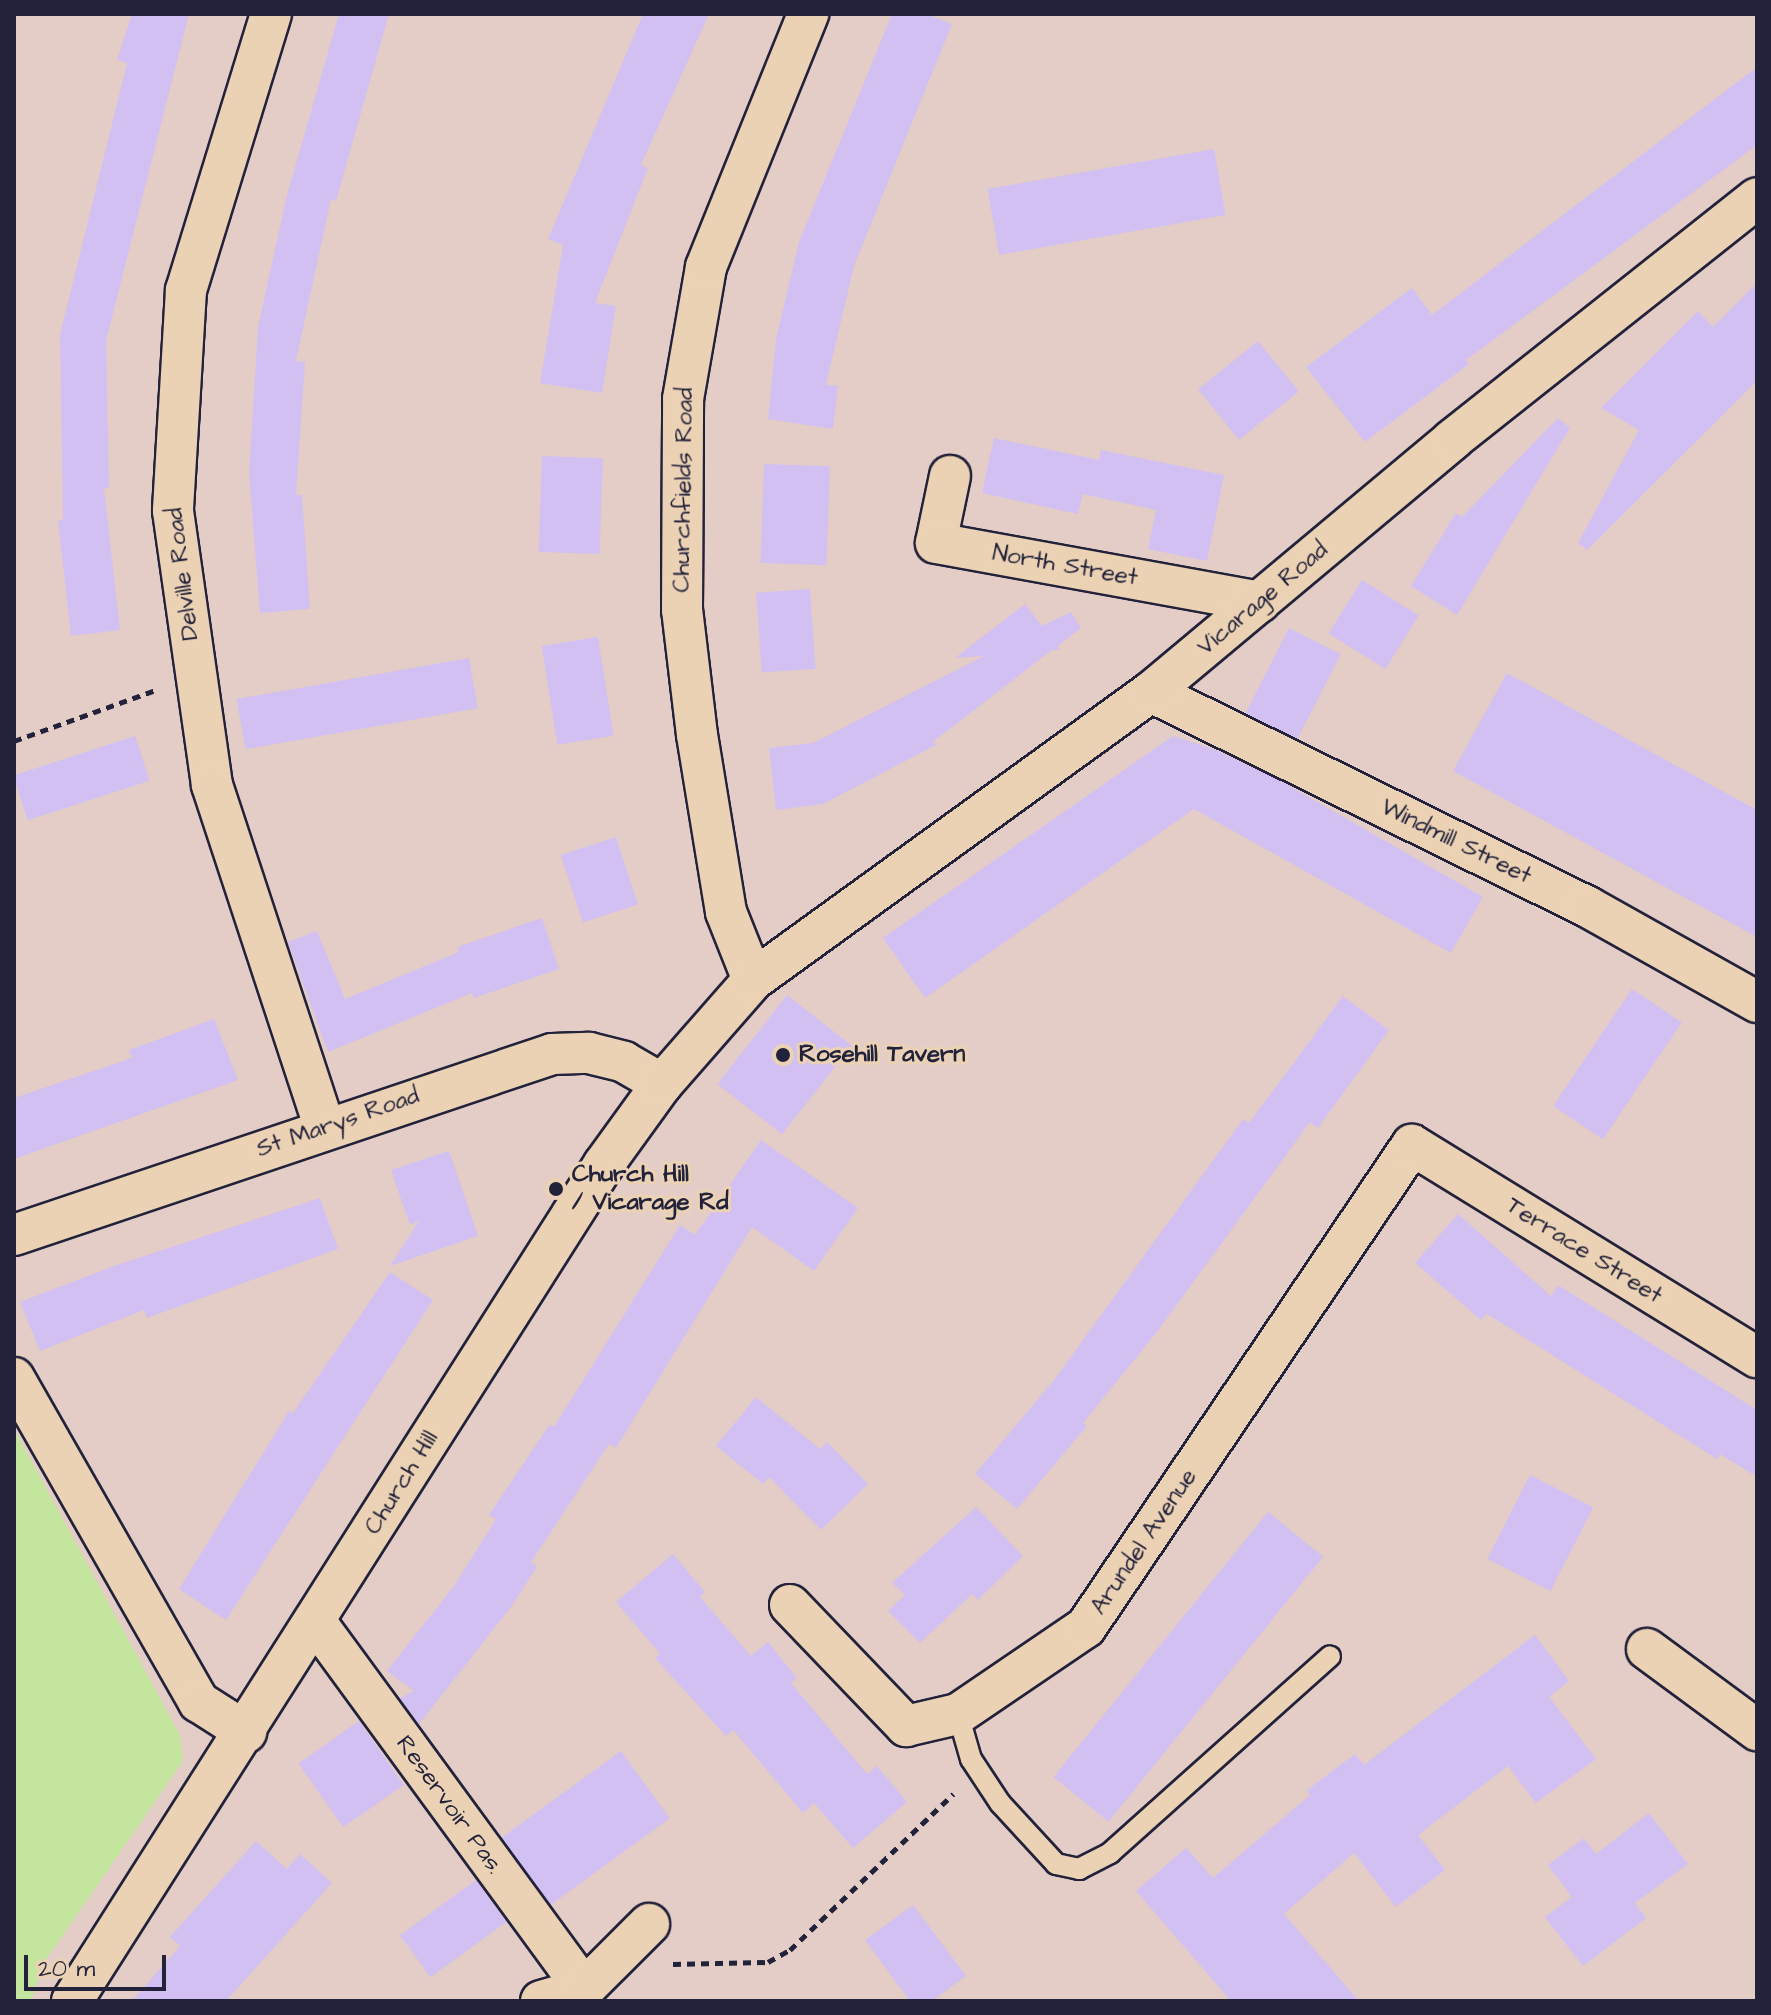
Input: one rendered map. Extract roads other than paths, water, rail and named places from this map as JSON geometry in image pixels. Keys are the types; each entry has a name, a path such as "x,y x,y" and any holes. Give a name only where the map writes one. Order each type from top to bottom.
{"street":[{"name":"Delville Road","path":"271,14 186,290 173,511 212,785 325,1128"},
{"name":"Churchfields Road","path":"753,980 726,912 697,735 682,610 683,399 706,267 808,14"},
{"name":"Vicarage Road","path":"753,980 1151,692 1452,440 1757,198"},
{"name":"North Street","path":"950,476 936,543 1260,602"},
{"name":"Windmill Street","path":"1151,692 1588,907 1757,1002"},
{"name":"Church Hill","path":"72,2001 246,1732 604,1164 662,1084 753,980"},
{"name":"St Marys Road","path":"14,1235 552,1054 589,1053 624,1062 662,1084"},
{"name":"Terrace Street","path":"1412,1145 1757,1357"},
{"name":"Arundel Avenue","path":"790,1605 906,1726 958,1714 1086,1627 1412,1145"},
{"path":"14,1378 199,1702 246,1732"},
{"name":"Reservoir Pas.","path":"315,1621 596,1977"},
{"path":"1647,1649 1757,1730"},
{"path":"541,2001 596,1977 649,1924"}],"lane":[{"path":"958,1714 978,1769 1000,1803 1056,1864 1079,1869 1110,1853 1330,1656"}],"place":[{"name":"Rosehill Tavern","path":"783,1055"},
{"name":"Church Hill / Vicarage Rd","path":"556,1189"}]}
